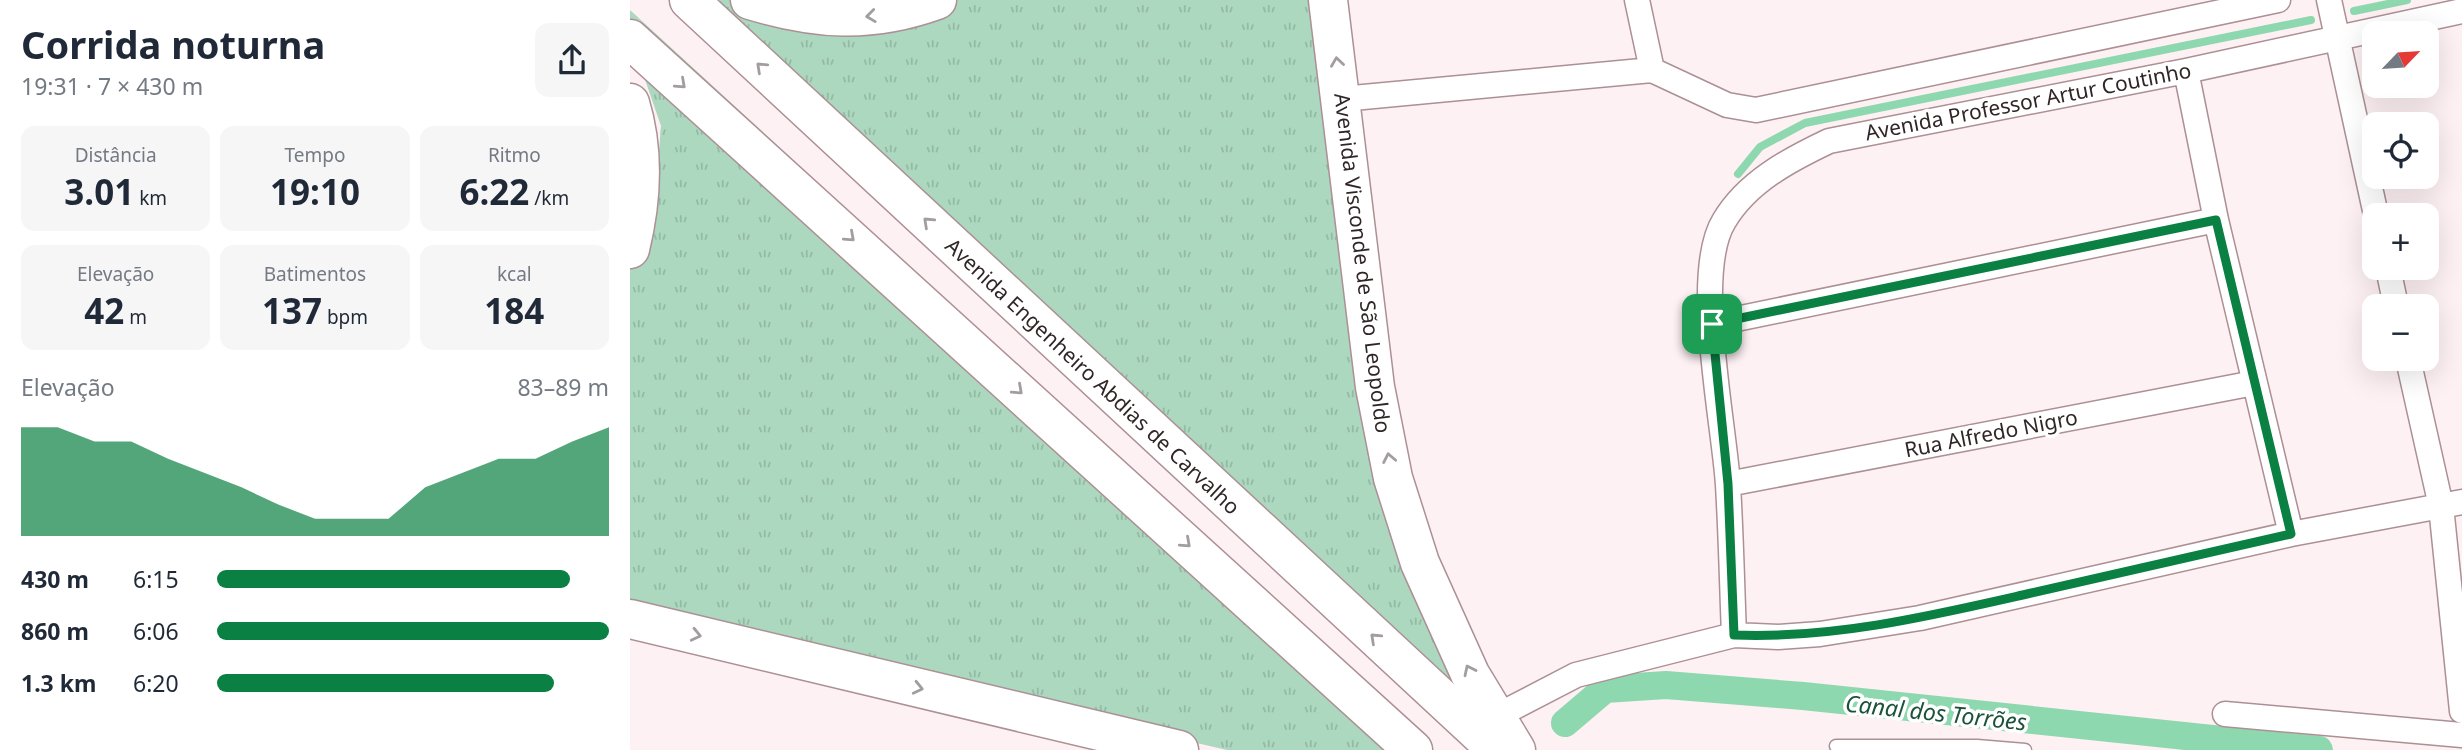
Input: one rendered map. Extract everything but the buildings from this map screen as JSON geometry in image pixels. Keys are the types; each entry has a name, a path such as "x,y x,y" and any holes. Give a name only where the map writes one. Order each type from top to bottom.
{"main road":[{"name":"Avenida Engenheiro Abdias de Carvalho","path":"689,0 1496,733"},
{"path":"750,0 830,18 884,14 937,0"},
{"name":"Avenida Visconde de São Leopoldo","path":"1328,0 1375,387 1393,478 1425,573 1469,674 1496,733 1516,750"},
{"path":"630,39 1413,750"},
{"path":"630,103 638,129 641,184 630,249"},
{"path":"630,619 1179,750"}],"street":[{"path":"1637,0 1652,70"},
{"path":"1342,99 1652,70 1727,105 1756,110 2169,10 2277,0"},
{"path":"2329,0 2373,203"},
{"name":"Avenida Professor Artur Coutinho","path":"1734,635 1728,484 1712,324 1712,254 1722,222 1755,185 1801,154 1829,141 2186,71 2462,10"},
{"path":"2186,71 2216,220 2291,534"},
{"path":"1712,324 2216,220"},
{"path":"2412,371 2452,504 2462,711"},
{"name":"Rua Alfredo Nigro","path":"1728,484 2254,383"},
{"path":"1496,733 1576,675 1734,635 1806,635 1920,618 2291,534 2452,504"},
{"path":"2225,714 2462,735"}],"lane":[{"path":"1836,746 2025,750"}],"green space":[{"path":"720,0 1315,0 1372,388 1513,750 717,17"},
{"path":"630,10 1033,380 1413,750 1227,750 630,612 630,252 654,213 661,126 630,36"}],"waterway":[{"path":"2354,11 2407,0"},
{"path":"1738,174 1760,147 1805,123 2311,20"},
{"name":"Canal dos Torrões","path":"1565,723 1605,689 1666,685 1803,696 2319,750"}],"route":[{"path":"2216,220 2291,534 1920,618 1820,634 1778,637 1734,635 1728,484 1712,324 2216,220"}]}
